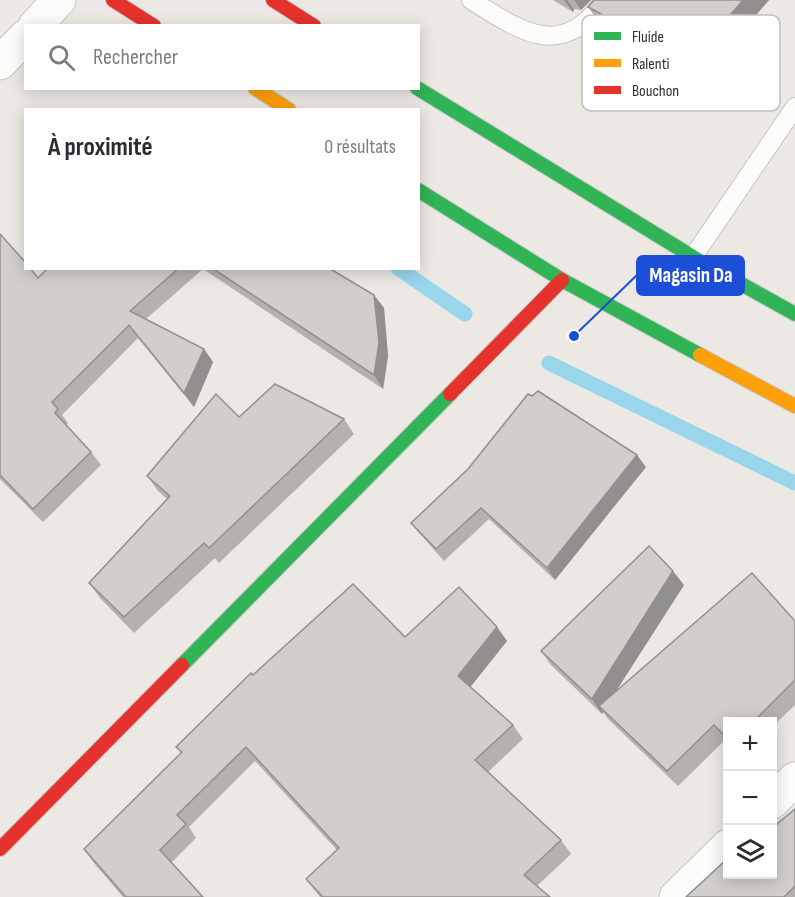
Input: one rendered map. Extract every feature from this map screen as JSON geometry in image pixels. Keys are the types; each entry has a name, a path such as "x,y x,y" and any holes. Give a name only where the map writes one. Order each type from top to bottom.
{"main road":[{"path":"112,0 151,24"},
{"path":"273,0 311,24"},
{"path":"258,90 286,108"},
{"path":"420,90 693,257 795,314"},
{"path":"420,191 562,280 795,406"},
{"path":"0,849 562,280"}],"street":[{"path":"37,24 59,0"},
{"path":"0,63 24,38"},
{"path":"777,797 795,779"},
{"path":"676,897 723,851"}],"lane":[{"path":"471,0 518,29 551,36 573,33 582,25"},
{"path":"594,15 604,0"},
{"path":"693,257 795,107"}],"building":[{"path":"594,0 743,0 730,15 603,15 588,7"},
{"path":"0,234 24,261 24,270 32,270 38,278 46,270 177,270 130,311 204,349 184,393 129,325 52,402 58,409 55,413 91,452 33,509 0,475"},
{"path":"215,270 332,270 374,295 379,342 374,375"},
{"path":"275,384 344,419 209,548 204,543 124,617 89,583 170,496 147,476 216,394 239,417"},
{"path":"538,391 637,455 547,568 481,508 436,549 411,523 468,469 528,394 532,396"},
{"path":"649,546 673,571 592,699 541,651"},
{"path":"752,573 795,621 795,680 758,717 723,717 723,734 714,725 667,771 599,706"},
{"path":"353,584 405,637 459,587 497,627 458,676 513,725 475,760 561,840 524,875 550,897 323,897 306,879 339,848 246,747 177,815 186,824 160,850 203,897 126,897 84,849 182,752 176,747 251,673 253,675"},
{"path":"795,809 795,886 784,897 686,897 723,863 723,879 777,879 777,824"}],"waterway":[{"path":"401,270 465,314"},
{"path":"549,363 795,483"}],"traffic: fast":[{"path":"420,90 693,257 795,314"},
{"path":"420,191 562,280 700,355"},
{"path":"182,665 450,394"}],"traffic: slow":[{"path":"258,90 286,108"},
{"path":"700,355 795,406"}],"traffic: jam":[{"path":"113,0 151,24"},
{"path":"273,0 311,24"},
{"path":"450,394 562,280"},
{"path":"0,849 182,665"}],"place":[{"name":"Magasin Da","path":"574,336"}]}
